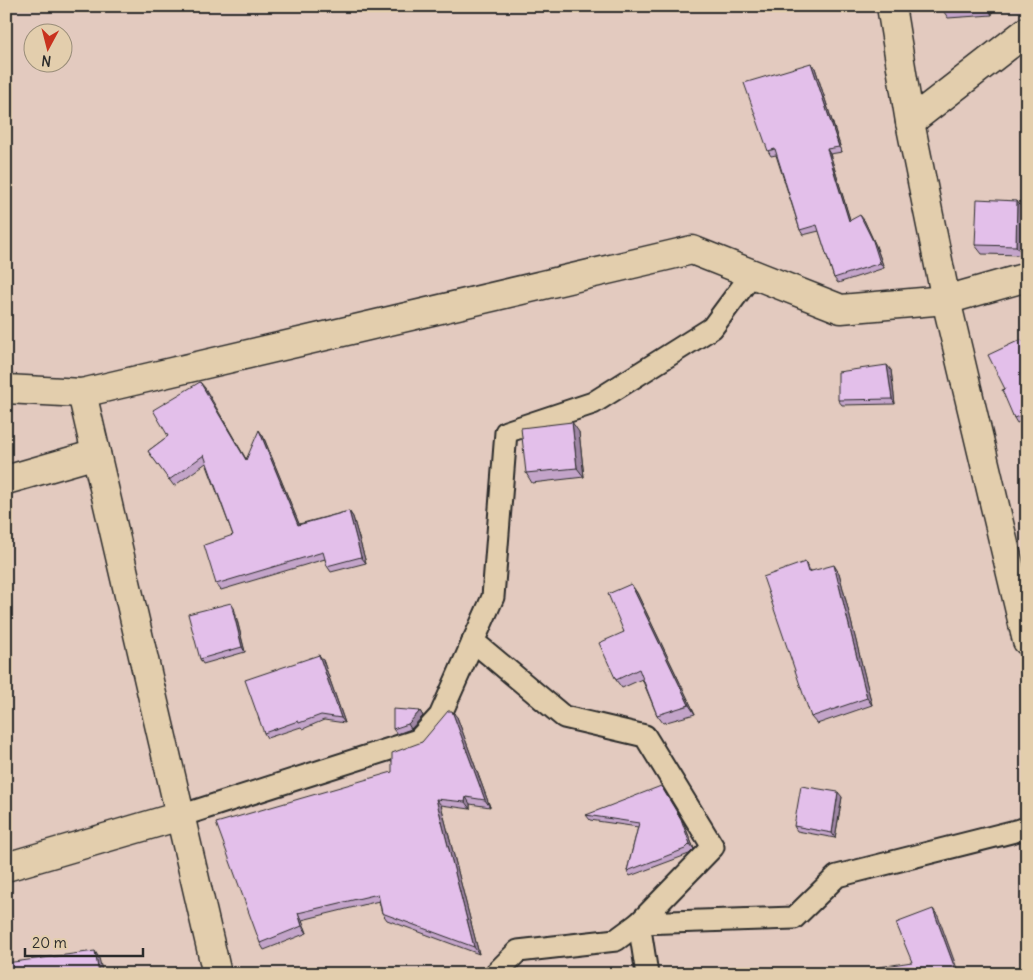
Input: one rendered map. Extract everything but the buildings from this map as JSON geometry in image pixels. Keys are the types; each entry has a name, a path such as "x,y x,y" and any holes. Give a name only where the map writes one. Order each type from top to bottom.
{"street":[{"path":"891,6 910,122 946,300 1027,641"},
{"path":"910,122 1027,31"},
{"path":"6,388 82,393 692,250 841,309 946,300 1027,277"},
{"path":"82,393 216,974"},
{"path":"6,480 96,454"},
{"path":"6,868 180,816"}],"lane":[{"path":"180,816 418,740 440,716 493,597 506,432 593,403 712,328 752,274"},
{"path":"473,641 564,717 645,736 713,847 639,923 616,940 518,951 495,974"},
{"path":"639,923 794,918 837,876 1027,828"},
{"path":"639,923 646,974"}]}
